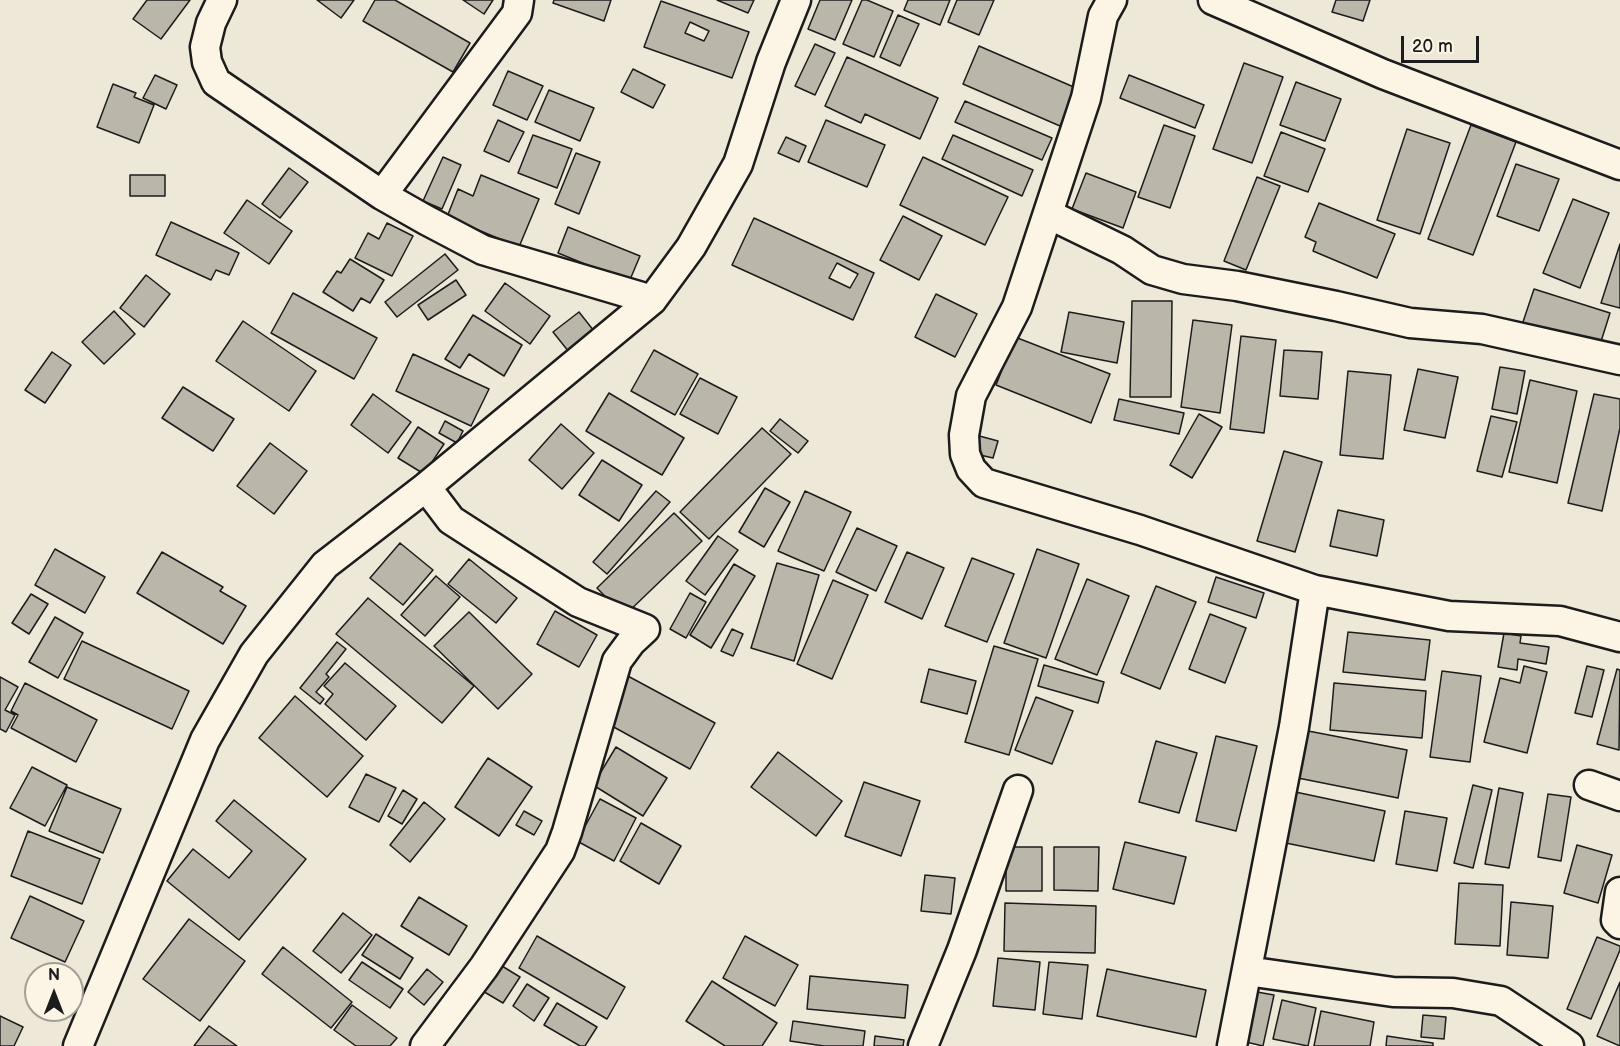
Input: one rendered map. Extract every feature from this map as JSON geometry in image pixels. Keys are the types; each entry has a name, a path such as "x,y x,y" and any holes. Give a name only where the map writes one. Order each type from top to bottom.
{"street":[{"path":"222,0 211,23 205,47 207,62 216,82 382,195 483,250 652,300"},
{"path":"382,195 517,13 519,0"},
{"path":"78,1046 205,740 254,654 325,565 426,487 652,300 691,247 738,164 771,62 796,0"},
{"path":"1112,0 1103,16 1086,99 1017,306 971,396 964,435 965,454 971,469 984,483 1140,530 1315,590 1449,616 1560,621 1620,637"},
{"path":"1213,0 1383,74 1620,165"},
{"path":"1048,214 1122,249 1152,270 1182,279 1237,286 1410,324 1482,329 1620,360"},
{"path":"425,1046 484,967 560,850 617,661 631,642 645,629 578,602 451,520 426,487"},
{"path":"1232,1046 1294,726 1315,590"},
{"path":"1589,785 1620,796"},
{"path":"923,1046 962,950 1018,790"},
{"path":"1620,891 1616,920 1620,924"},
{"path":"1247,971 1393,992 1454,993 1501,1001 1569,1046"}],"building":[{"path":"147,0 190,0 161,39 133,19"},
{"path":"317,0 354,0 341,18"},
{"path":"375,0 395,0 470,43 453,72 363,21"},
{"path":"463,0 493,0 484,14"},
{"path":"554,0 611,0 604,21 553,3"},
{"path":"717,0 754,0 748,13"},
{"path":"820,0 852,0 835,40 808,29"},
{"path":"862,0 893,11 874,57 843,44"},
{"path":"908,0 950,0 940,25 904,10"},
{"path":"957,0 994,0 979,35 948,22"},
{"path":"1336,0 1370,0 1363,21 1332,12"},
{"path":"661,1 749,32 732,78 644,47","holes":["690,22 709,31 704,41 685,33"]},
{"path":"898,15 919,24 900,66 880,57"},
{"path":"815,44 835,53 815,95 795,86"},
{"path":"979,46 1076,88 1060,126 963,84"},
{"path":"847,57 938,98 920,139 865,114 861,123 825,106"},
{"path":"1244,63 1283,77 1252,163 1213,149"},
{"path":"633,69 665,85 653,108 621,92"},
{"path":"508,71 543,86 527,120 493,105"},
{"path":"155,75 177,85 166,109 143,98"},
{"path":"1129,75 1204,105 1195,128 1120,98"},
{"path":"1296,82 1341,99 1325,141 1280,125"},
{"path":"113,84 136,93 134,97 154,105 139,143 97,127"},
{"path":"549,90 594,108 580,141 535,122"},
{"path":"965,101 1052,138 1042,160 955,122"},
{"path":"498,120 524,132 509,162 484,151"},
{"path":"826,120 885,145 867,187 808,162"},
{"path":"1164,125 1195,136 1170,208 1138,197"},
{"path":"1471,125 1516,142 1473,255 1428,239"},
{"path":"1407,129 1450,143 1420,234 1377,220"},
{"path":"1281,132 1325,149 1308,192 1264,176"},
{"path":"533,135 572,149 557,188 518,173"},
{"path":"953,135 1033,170 1022,196 942,159"},
{"path":"786,137 806,146 799,162 778,153"},
{"path":"576,153 600,162 579,214 555,204"},
{"path":"443,157 461,165 442,209 423,201"},
{"path":"923,157 1008,197 985,245 900,205"},
{"path":"1516,164 1559,179 1539,231 1497,216"},
{"path":"289,168 308,182 280,218 262,204"},
{"path":"1086,173 1136,192 1123,228 1072,209"},
{"path":"130,175 165,175 165,196 130,196"},
{"path":"481,175 539,199 519,247 447,217 458,189 473,196"},
{"path":"1257,177 1280,186 1246,270 1224,261"},
{"path":"1573,199 1609,213 1580,288 1543,273"},
{"path":"247,200 292,231 269,264 224,233"},
{"path":"1319,203 1395,234 1377,278 1313,251 1316,242 1305,237"},
{"path":"903,216 942,236 919,280 880,260"},
{"path":"754,218 874,273 853,320 732,265","holes":["837,263 858,274 850,288 829,278"]},
{"path":"171,222 239,253 229,275 216,270 211,280 156,255"},
{"path":"387,223 413,236 392,276 355,258 368,233 379,239"},
{"path":"568,227 640,256 629,282 558,253"},
{"path":"1620,244 1620,308 1601,303"},
{"path":"445,254 458,270 397,317 385,302"},
{"path":"350,259 384,280 370,303 361,298 353,311 323,292 337,271 341,273"},
{"path":"146,275 170,294 144,327 120,308"},
{"path":"456,280 466,295 428,320 418,305"},
{"path":"505,283 550,316 530,344 485,311"},
{"path":"1534,289 1610,313 1598,351 1521,328"},
{"path":"293,293 377,338 354,379 271,333"},
{"path":"936,294 977,314 955,357 915,337"},
{"path":"1132,301 1172,301 1171,397 1130,397"},
{"path":"114,311 135,334 104,364 82,342"},
{"path":"579,312 594,331 569,352 553,332"},
{"path":"1069,312 1124,322 1117,363 1061,352"},
{"path":"473,315 522,345 504,376 469,354 460,368 445,359"},
{"path":"1193,320 1232,325 1220,413 1181,407"},
{"path":"243,321 316,371 289,411 216,361"},
{"path":"1241,336 1276,340 1264,433 1230,429"},
{"path":"1015,337 1110,374 1091,423 996,385"},
{"path":"654,350 698,374 675,415 631,391"},
{"path":"1284,350 1322,352 1318,399 1280,396"},
{"path":"52,352 71,365 45,403 25,390"},
{"path":"413,354 489,389 471,426 396,391"},
{"path":"1500,367 1525,371 1517,414 1492,409"},
{"path":"1418,369 1458,377 1445,438 1404,430"},
{"path":"1348,371 1391,375 1383,459 1340,455"},
{"path":"700,378 737,397 718,434 680,414"},
{"path":"1530,380 1577,391 1557,483 1509,472"},
{"path":"183,387 234,419 213,451 162,418"},
{"path":"609,393 684,438 662,475 586,431"},
{"path":"373,394 411,422 388,453 351,425"},
{"path":"1594,394 1620,399 1620,428 1602,511 1568,503"},
{"path":"1119,399 1184,413 1179,434 1114,420"},
{"path":"1199,414 1222,427 1192,478 1170,465"},
{"path":"1491,416 1517,422 1502,477 1477,471"},
{"path":"780,419 808,441 798,453 770,431"},
{"path":"445,421 463,431 457,443 439,433"},
{"path":"561,424 594,453 562,489 529,460"},
{"path":"418,427 444,444 424,474 398,458"},
{"path":"762,428 791,454 709,539 680,512"},
{"path":"972,434 998,441 993,458 967,452"},
{"path":"270,443 307,471 274,514 237,486"},
{"path":"1284,451 1322,462 1295,552 1257,541"},
{"path":"602,460 642,485 619,521 579,495"},
{"path":"765,488 790,502 764,547 739,532"},
{"path":"656,491 670,502 607,574 593,562"},
{"path":"805,491 851,512 824,571 778,551"},
{"path":"1338,510 1384,520 1377,556 1330,546"},
{"path":"674,513 702,541 624,616 597,588"},
{"path":"857,528 897,546 876,591 836,572"},
{"path":"718,536 738,550 705,595 686,581"},
{"path":"400,543 433,570 403,605 370,578"},
{"path":"55,549 105,577 85,613 35,585"},
{"path":"1037,549 1079,564 1046,658 1004,643"},
{"path":"162,552 223,587 220,591 246,606 223,644 137,593"},
{"path":"907,552 944,568 922,619 885,602"},
{"path":"972,558 1014,574 987,642 945,626"},
{"path":"469,559 517,598 496,623 448,584"},
{"path":"777,563 819,575 794,661 751,648"},
{"path":"734,564 755,576 711,648 690,635"},
{"path":"436,576 460,597 425,636 401,615"},
{"path":"1216,577 1264,593 1256,618 1208,602"},
{"path":"1087,579 1129,596 1097,675 1055,659"},
{"path":"833,580 868,595 832,679 797,664"},
{"path":"1156,586 1196,602 1160,689 1121,673"},
{"path":"690,593 706,602 686,638 670,629"},
{"path":"31,594 48,604 29,634 12,623"},
{"path":"368,598 474,686 442,723 336,634"},
{"path":"555,611 597,635 579,667 537,644"},
{"path":"469,612 532,674 498,709 434,646"},
{"path":"1210,614 1246,628 1225,683 1189,669"},
{"path":"55,617 83,633 58,678 29,662"},
{"path":"732,629 743,634 733,656 721,651"},
{"path":"1348,632 1430,640 1425,680 1343,672"},
{"path":"1504,633 1521,636 1520,643 1549,647 1546,664 1518,659 1517,670 1498,667"},
{"path":"82,641 189,691 172,729 64,679"},
{"path":"337,642 346,649 326,674 329,677 316,692 324,699 320,704 300,688"},
{"path":"994,646 1038,659 1009,755 965,742"},
{"path":"345,663 396,706 366,740 325,704 333,694 324,686"},
{"path":"1044,665 1104,682 1098,703 1038,686"},
{"path":"1524,666 1547,672 1527,753 1484,742 1500,678 1520,683"},
{"path":"1587,666 1604,670 1592,717 1575,713"},
{"path":"929,669 976,681 967,714 921,702"},
{"path":"1617,669 1620,670 1619,750 1597,744"},
{"path":"1442,671 1481,676 1470,762 1430,757"},
{"path":"626,675 715,723 690,769 601,720"},
{"path":"0,677 18,687 5,710 15,715 6,732 0,729"},
{"path":"25,683 97,720 76,762 11,728 18,715 11,711"},
{"path":"1334,683 1426,691 1422,738 1330,730"},
{"path":"295,696 363,756 327,797 259,738"},
{"path":"1036,697 1073,711 1052,764 1015,750"},
{"path":"1303,730 1407,750 1398,798 1293,777"},
{"path":"1216,736 1257,746 1236,831 1196,821"},
{"path":"1156,741 1197,753 1179,813 1139,802"},
{"path":"616,747 667,778 643,816 593,785"},
{"path":"778,752 842,801 816,836 751,787"},
{"path":"488,758 532,787 499,836 455,807"},
{"path":"32,767 67,785 45,826 10,808"},
{"path":"366,774 396,788 379,822 349,807"},
{"path":"864,782 920,801 901,856 845,836"},
{"path":"1473,785 1492,790 1473,868 1454,863"},
{"path":"67,787 121,809 103,853 49,831"},
{"path":"1499,788 1523,793 1509,868 1485,864"},
{"path":"403,790 417,799 402,824 388,816"},
{"path":"1286,790 1385,811 1374,861 1276,841"},
{"path":"1548,794 1571,797 1561,861 1538,857"},
{"path":"600,799 636,818 614,861 577,841"},
{"path":"234,800 306,859 239,940 167,881 193,849 229,878 252,851 216,821"},
{"path":"424,802 445,819 410,862 390,845"},
{"path":"524,811 542,821 534,835 516,825"},
{"path":"1405,811 1447,818 1437,871 1396,864"},
{"path":"641,823 681,846 659,884 620,861"},
{"path":"28,831 100,859 82,904 11,876"},
{"path":"1125,842 1186,857 1174,904 1113,889"},
{"path":"1577,845 1612,855 1598,903 1564,893"},
{"path":"1006,847 1042,847 1042,891 1006,891"},
{"path":"1054,847 1099,847 1098,891 1054,890"},
{"path":"925,875 955,878 951,914 921,911"},
{"path":"1459,883 1503,885 1500,946 1455,944"},
{"path":"30,896 84,921 65,962 11,938"},
{"path":"419,897 467,926 449,955 401,926"},
{"path":"1511,902 1553,906 1548,958 1507,955"},
{"path":"1005,903 1096,906 1095,953 1004,951"},
{"path":"343,913 372,935 341,973 313,951"},
{"path":"189,919 245,961 200,1021 143,979"},
{"path":"376,934 413,958 400,979 362,955"},
{"path":"537,936 625,987 607,1019 519,968"},
{"path":"745,936 798,965 775,1006 723,978"},
{"path":"1597,937 1620,946 1620,950 1591,1019 1567,1009"},
{"path":"283,947 352,1002 331,1028 262,974"},
{"path":"998,958 1040,962 1035,1010 993,1006"},
{"path":"362,962 403,989 390,1008 349,980"},
{"path":"1049,962 1088,965 1082,1019 1043,1014"},
{"path":"497,963 520,977 503,1003 481,990"},
{"path":"427,969 443,982 424,1005 408,992"},
{"path":"1107,969 1206,990 1196,1037 1097,1016"},
{"path":"810,976 908,985 905,1018 807,1009"},
{"path":"712,981 777,1023 762,1046 725,1046 686,1021"},
{"path":"1620,982 1620,1046 1597,1036"},
{"path":"527,984 549,998 534,1021 513,1006"},
{"path":"1257,992 1274,995 1263,1046 1246,1042"},
{"path":"1282,1000 1316,1008 1308,1046 1273,1039"},
{"path":"557,1003 597,1027 585,1046 580,1046 544,1025"},
{"path":"352,1005 397,1038 390,1046 356,1046 334,1030"},
{"path":"1321,1011 1374,1022 1370,1046 1314,1046"},
{"path":"1423,1015 1446,1017 1444,1039 1421,1037"},
{"path":"0,1016 23,1027 14,1046 0,1046"},
{"path":"793,1021 865,1031 863,1046 824,1046 790,1041"},
{"path":"209,1026 237,1046 194,1046"},
{"path":"875,1036 904,1040 903,1046 874,1046"},
{"path":"1387,1036 1433,1043 1433,1046 1386,1046"}]}
